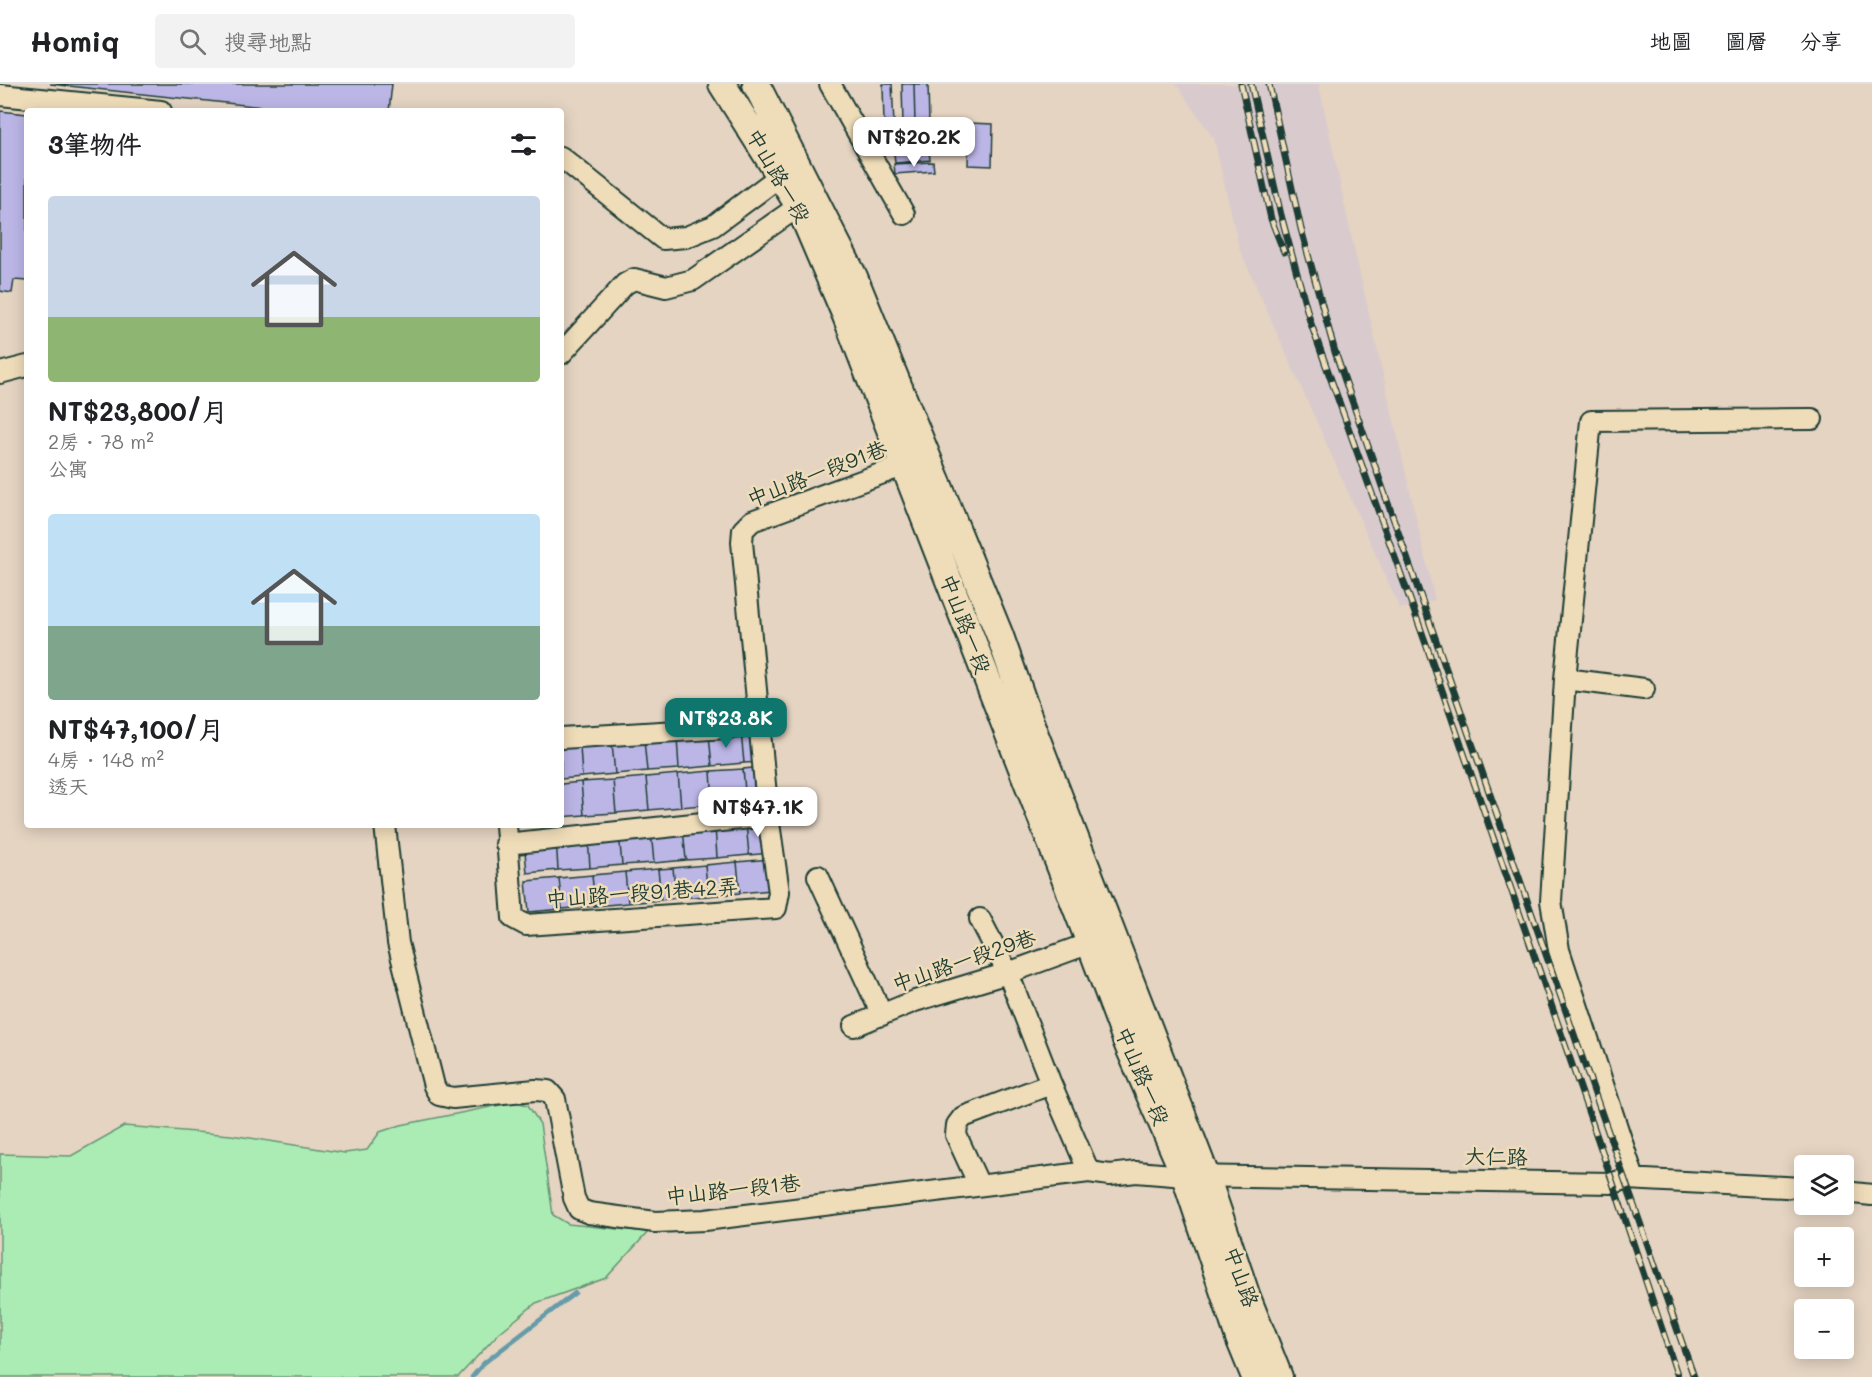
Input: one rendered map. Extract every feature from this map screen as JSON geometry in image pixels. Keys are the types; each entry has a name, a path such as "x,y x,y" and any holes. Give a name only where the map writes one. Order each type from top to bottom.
{"main road":[{"name":"中山路一段","path":"756,84 854,277 1000,636 1196,1176"},
{"name":"中山路一段","path":"730,87 799,206 846,316 1128,1046 1196,1176"},
{"name":"中山路","path":"1196,1176 1239,1338 1255,1377"},
{"name":"中山路","path":"1196,1176 1279,1377"}],"street":[{"path":"830,84 904,214"},
{"path":"0,95 131,108"},
{"path":"564,159 663,239 686,237 713,226 780,176"},
{"path":"564,351 625,284 634,279 666,287 693,280 799,206"},
{"path":"0,372 24,367"},
{"path":"1634,1179 1559,950 1551,901 1565,679 1591,421 1812,419"},
{"name":"中山路一段91巷","path":"776,908 779,892 768,816 742,542 743,531 752,521 927,456"},
{"path":"1565,679 1644,689"},
{"path":"564,738 760,726"},
{"path":"506,834 768,816"},
{"name":"中山路一段1巷","path":"385,828 398,943 434,1086 439,1095 453,1098 536,1090 548,1091 555,1099 574,1198 579,1209 589,1213 655,1222 705,1220 1089,1172 1196,1176"},
{"name":"中山路一段91巷42弄","path":"506,834 513,918 526,925 776,908"},
{"path":"818,876 882,1015"},
{"path":"980,919 1008,973 1051,1084 1089,1172"},
{"name":"中山路一段29巷","path":"854,1026 915,1002 1008,973 1090,943"},
{"path":"979,1185 956,1135 957,1125 963,1117 1051,1084"},
{"name":"大仁路","path":"1196,1176 1613,1183 1634,1179 1794,1187"},
{"path":"1854,1193 1872,1195"}],"shaded area":[{"path":"1176,84 1319,84 1435,600 1400,609 1239,248 1214,139"}],"green space":[{"path":"515,1102 528,1105 540,1124 553,1215 568,1224 648,1232 606,1278 536,1303 499,1333 458,1377 0,1377 0,1154 71,1156 124,1126 231,1135 345,1153 367,1150 380,1132 401,1125"}],"building":[{"path":"50,84 392,84 389,108 272,108"},
{"path":"883,84 892,84 894,125 884,125"},
{"path":"902,84 914,84 915,125 903,125"},
{"path":"914,84 928,84 929,124 915,125"},
{"path":"0,111 24,114 24,281 14,280 12,293 0,291"},
{"path":"969,123 993,124 992,166 968,165"},
{"path":"952,124 954,148 938,150 935,126"},
{"path":"933,125 934,136 906,138 905,128"},
{"path":"904,127 904,138 871,139 870,128"},
{"path":"929,150 930,160 895,163 894,153"},
{"path":"933,162 934,171 895,174 894,164"},
{"path":"760,730 762,762 744,763 741,732"},
{"path":"741,732 744,763 712,766 709,735"},
{"path":"709,735 712,766 679,769 677,737"},
{"path":"677,737 679,769 647,771 644,740"},
{"path":"644,740 647,771 615,774 612,743"},
{"path":"612,743 615,774 582,777 580,745"},
{"path":"580,745 582,777 564,779 564,747"},
{"path":"763,767 766,800 746,802 743,769"},
{"path":"743,769 746,802 713,804 711,771"},
{"path":"711,771 713,804 681,807 678,774"},
{"path":"678,774 681,807 649,810 646,777"},
{"path":"646,777 649,810 616,813 613,780"},
{"path":"613,780 616,813 584,815 581,782"},
{"path":"581,782 584,815 564,817 564,784"},
{"path":"768,821 771,853 749,855 746,823"},
{"path":"746,823 749,855 717,858 715,826"},
{"path":"715,826 717,858 686,860 683,828"},
{"path":"683,828 686,860 654,863 651,831"},
{"path":"651,831 654,863 622,865 619,833"},
{"path":"619,833 622,865 590,868 588,836"},
{"path":"588,836 590,868 558,870 556,838"},
{"path":"556,838 558,870 527,873 524,841"},
{"path":"770,859 772,890 740,893 737,862"},
{"path":"737,862 740,893 708,896 705,865"},
{"path":"705,865 708,896 676,898 673,868"},
{"path":"673,868 676,898 661,900 658,869"},
{"path":"658,869 661,900 628,903 625,872"},
{"path":"625,872 628,903 595,906 592,875"},
{"path":"592,875 595,906 562,909 559,878"},
{"path":"559,878 562,909 529,912 526,881"}],"waterway":[{"path":"472,1377 484,1363 575,1293"}],"railway":[{"path":"1241,84 1271,219 1284,252"},
{"path":"1251,84 1281,215 1310,321 1426,644 1678,1377"},
{"path":"1269,84 1301,229 1335,352 1694,1377"}]}
